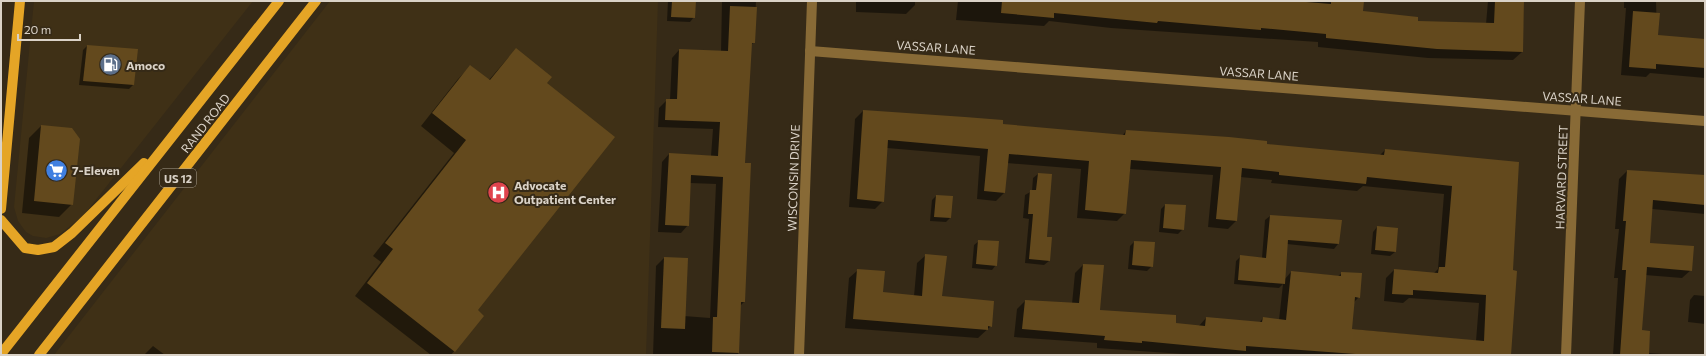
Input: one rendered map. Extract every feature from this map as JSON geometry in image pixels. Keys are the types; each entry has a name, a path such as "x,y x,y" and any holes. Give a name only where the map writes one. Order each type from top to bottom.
{"main road":[{"path":"1,210 20,1"},
{"name":"RAND ROAD","path":"1,354 279,1"},
{"name":"RAND ROAD","path":"39,355 316,1"},
{"path":"1,220 25,248 38,250 54,247 72,233 175,132"}],"street":[{"name":"WISCONSIN DRIVE","path":"799,355 812,1"},
{"name":"HARVARD STREET","path":"1566,355 1580,1"},
{"name":"VASSAR LANE","path":"810,51 1705,120"}],"shaded area":[{"path":"34,1 253,1 83,216 60,234 46,238 33,236 26,232 18,221 14,207"},
{"path":"330,1 658,1 646,355 54,355"}],"building":[{"path":"672,1 696,1 695,18 671,17"},
{"path":"1002,1 1294,1 1331,4 1331,1 1364,1 1363,11 1418,17 1418,21 1494,23 1495,1 1524,1 1523,52 1437,49 1326,38 1326,34 1261,28 1261,30 1158,21 1157,23 1054,13 1054,18 1001,13"},
{"path":"730,6 757,7 755,43 752,43 745,163 751,163 745,302 741,302 739,353 712,352 713,317 717,317 723,177 691,175 689,226 665,225 669,153 718,156 720,122 665,120 666,99 677,99 679,49 728,51"},
{"path":"1633,11 1660,13 1658,35 1705,39 1705,68 1656,64 1656,69 1629,67"},
{"name":"Amoco","path":"87,45 138,49 134,85 83,81"},
{"name":"Advocate Outpatient Center","path":"516,48 552,77 547,83 615,137 478,310 484,316 455,352 367,283 393,249 385,243 466,140 432,113 470,65 490,80"},
{"path":"863,110 1003,120 1003,124 1125,135 1126,130 1229,137 1267,141 1267,144 1384,155 1385,149 1519,162 1513,270 1517,271 1511,355 1369,355 1246,346 1246,351 1142,341 1142,343 1104,340 1105,336 1022,329 1025,300 1079,303 1083,264 1104,265 1100,310 1176,315 1176,323 1205,326 1206,317 1262,322 1263,317 1286,320 1291,271 1341,276 1341,272 1362,273 1360,298 1355,297 1352,329 1484,341 1486,295 1413,290 1413,295 1392,294 1394,269 1438,273 1439,267 1445,267 1452,186 1367,177 1366,184 1279,175 1279,172 1242,168 1237,221 1216,219 1221,167 1131,160 1126,214 1085,210 1089,161 1009,154 1005,193 984,191 988,149 888,140 884,202 857,199"},
{"name":"7-Eleven","path":"41,125 72,128 80,139 73,205 34,201"},
{"path":"1627,170 1705,175 1705,205 1653,200 1650,243 1694,246 1692,271 1647,267 1642,330 1650,331 1649,355 1620,355 1626,270 1622,270 1626,221 1623,221"},
{"path":"1038,173 1052,174 1047,237 1052,237 1050,261 1029,259 1033,214 1028,214 1030,190 1036,190"},
{"path":"936,195 953,196 951,218 934,217"},
{"path":"1165,204 1186,205 1184,230 1163,228"},
{"path":"1270,215 1342,220 1339,244 1288,240 1285,284 1238,280 1240,255 1266,258"},
{"path":"1377,226 1398,228 1396,252 1375,250"},
{"path":"978,240 999,241 997,266 976,264"},
{"path":"1134,241 1155,242 1153,267 1132,265"},
{"path":"925,254 947,256 942,296 994,301 992,327 988,326 988,330 853,319 857,269 885,271 883,292 922,296"},
{"path":"664,257 688,258 685,329 661,328"}],"place":[{"name":"Amoco","path":"110,65"},
{"name":"7-Eleven","path":"57,170"},
{"name":"Advocate Outpatient Center","path":"499,192"}]}
